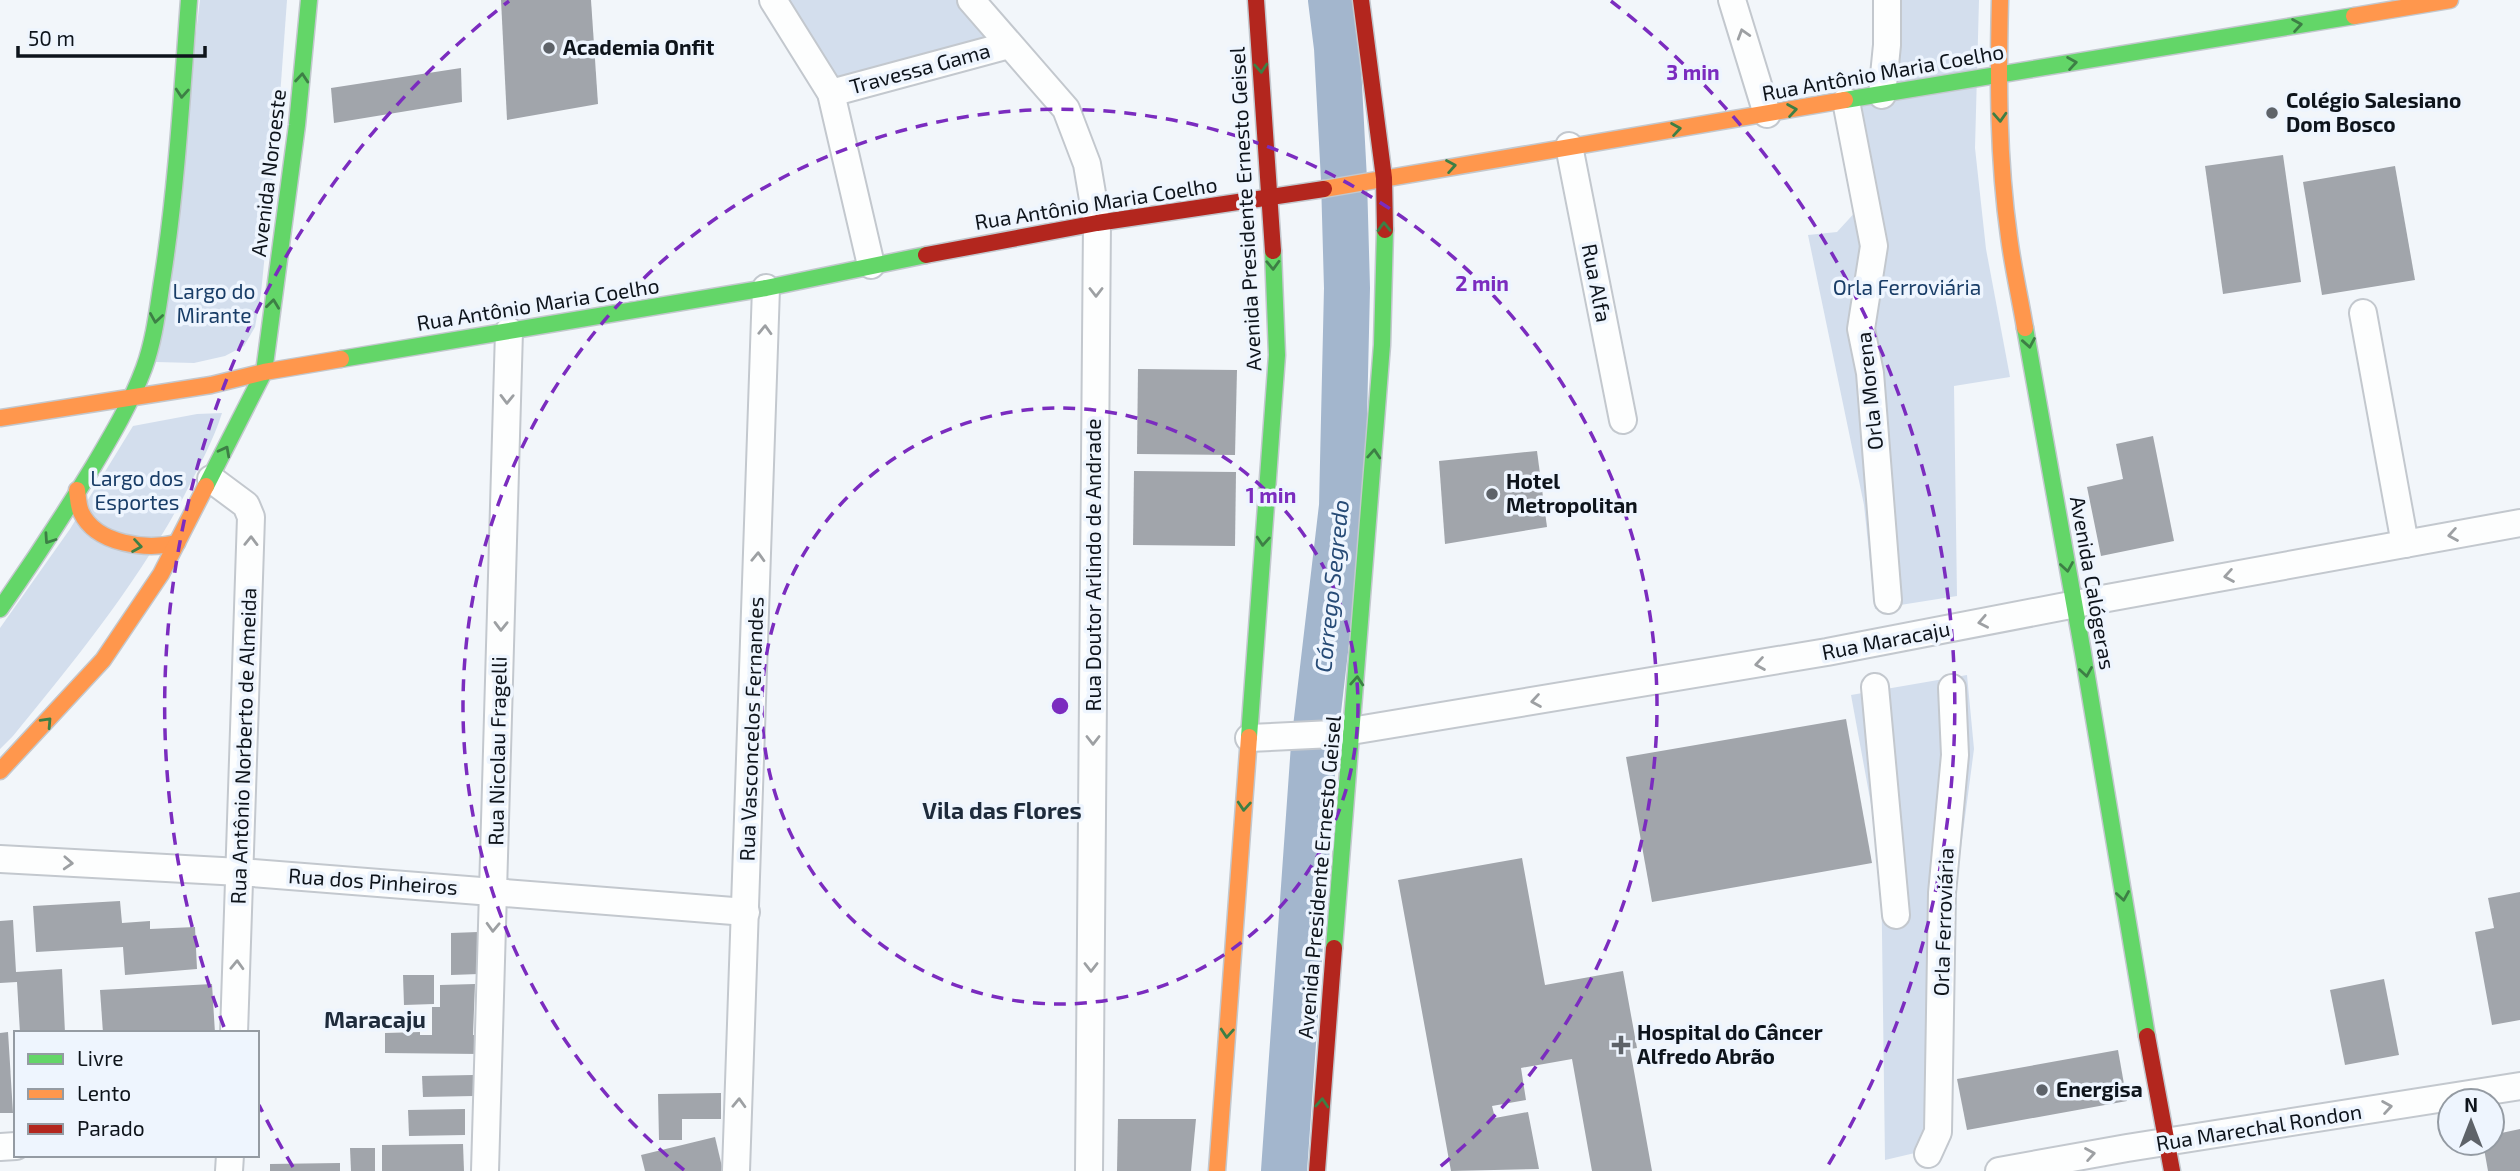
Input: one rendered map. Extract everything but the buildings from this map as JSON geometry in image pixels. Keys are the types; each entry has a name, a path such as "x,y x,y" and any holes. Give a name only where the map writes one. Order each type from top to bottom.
{"main road":[{"path":"0,609 53,533 100,456 133,396 145,366 153,338 167,249 189,0"},
{"name":"Avenida Noroeste","path":"0,771 103,660 161,574 264,372 301,92 309,0"},
{"name":"Avenida Presidente Ernesto Geisel","path":"1217,1171 1259,737 1277,355 1271,197 1256,0"},
{"name":"Avenida Presidente Ernesto Geisel","path":"1317,1171 1343,732 1382,345 1384,178 1361,0"},
{"name":"Avenida Calógeras","path":"2000,0 1998,75 2002,162 2010,237 2157,1099 2172,1171"},
{"name":"Rua Antônio Maria Coelho","path":"0,418 211,385 264,372 766,288 871,265 1097,223 1349,185 2450,0"},
{"path":"77,490 80,510 86,520 113,539 148,548 177,543"}],"street":[{"path":"773,0 831,93 871,265"},
{"name":"Rua Doutor Arlindo de Andrade","path":"971,0 1066,109 1087,164 1097,223 1089,1171"},
{"path":"1732,0 1767,114"},
{"path":"1882,95 1887,45 1887,0"},
{"name":"Travessa Gama","path":"831,93 1009,45"},
{"name":"Orla Morena","path":"1846,101 1874,246 1861,329 1870,373 1888,600"},
{"name":"Rua Alfa","path":"1569,146 1623,420"},
{"name":"Rua Vasconcelos Fernandes","path":"736,1171 766,288"},
{"path":"2363,313 2405,544"},
{"name":"Rua Nicolau Fragelli","path":"485,1171 509,331"},
{"name":"Rua Antônio Norberto de Almeida","path":"211,479 246,505 251,517 234,1031"},
{"name":"Rua Maracaju","path":"1259,737 1343,732 1827,652 2520,523"},
{"path":"1875,687 1896,915"},
{"name":"Orla Ferroviária","path":"1928,1154 1938,1132 1942,893 1955,755 1952,688"},
{"name":"Rua dos Pinheiros","path":"0,859 240,872 746,912"},
{"name":"Rua Marechal Rondon","path":"1999,1171 2127,1147 2167,1143 2520,1086"}],"green space":[{"name":"Largo do Mirante","path":"200,0 287,0 261,293 255,327 244,346 225,356 194,363 156,362"},
{"path":"773,0 971,0 1009,45 831,93"},
{"name":"Orla Ferroviária","path":"1879,0 1979,0 1975,148 1986,249 2010,377 1954,386 1957,596 1875,609 1864,505 1808,235 1837,232 1859,208 1849,147 1880,47"},
{"name":"Largo dos Esportes","path":"222,413 210,445 184,496 146,560 82,649 0,749 0,628 70,529 133,426 197,414"},
{"path":"1967,675 1974,749 1952,916 1949,1145 1885,1160 1881,859 1851,695"}],"waterway":[{"name":"Córrego Segredo","path":"1284,1171 1314,745 1342,506 1347,288 1337,48 1331,0"}],"traffic: fast":[{"path":"0,609 48,539 100,455 127,406 148,357 158,310 172,207 189,0"},
{"path":"206,486 264,372 297,125 309,0"},
{"path":"1845,100 2354,16"},
{"path":"1334,948 1382,345 1385,230"},
{"path":"1249,737 1277,355 1273,251"},
{"path":"341,359 766,288 926,255"},
{"path":"2025,328 2147,1036"}],"traffic: slow":[{"path":"2000,0 1999,89 2005,208 2025,328"},
{"path":"2354,16 2450,0"},
{"path":"1324,189 1845,100"},
{"path":"0,418 211,385 264,372 341,359"},
{"path":"0,771 103,660 161,574 206,486"},
{"path":"77,490 80,509 88,523 98,532 137,545 177,543"},
{"path":"1217,1171 1249,737"}],"traffic: jam":[{"path":"1256,0 1273,251"},
{"path":"1361,0 1384,178 1385,230"},
{"path":"926,255 1097,223 1324,189"},
{"path":"1317,1171 1334,948"},
{"path":"2147,1036 2172,1171"}],"place":[{"name":"Academia Onfit","path":"549,48"},
{"name":"Colégio Salesiano Dom Bosco","path":"2272,113"},
{"name":"Hotel Metropolitan","path":"1492,494"},
{"name":"Hospital do Câncer Alfredo Abrão","path":"1621,1045"},
{"name":"Energisa","path":"2042,1090"}],"district":[{"name":"Vila das Flores","path":"1002,811"},
{"name":"Maracaju","path":"375,1020"}]}
